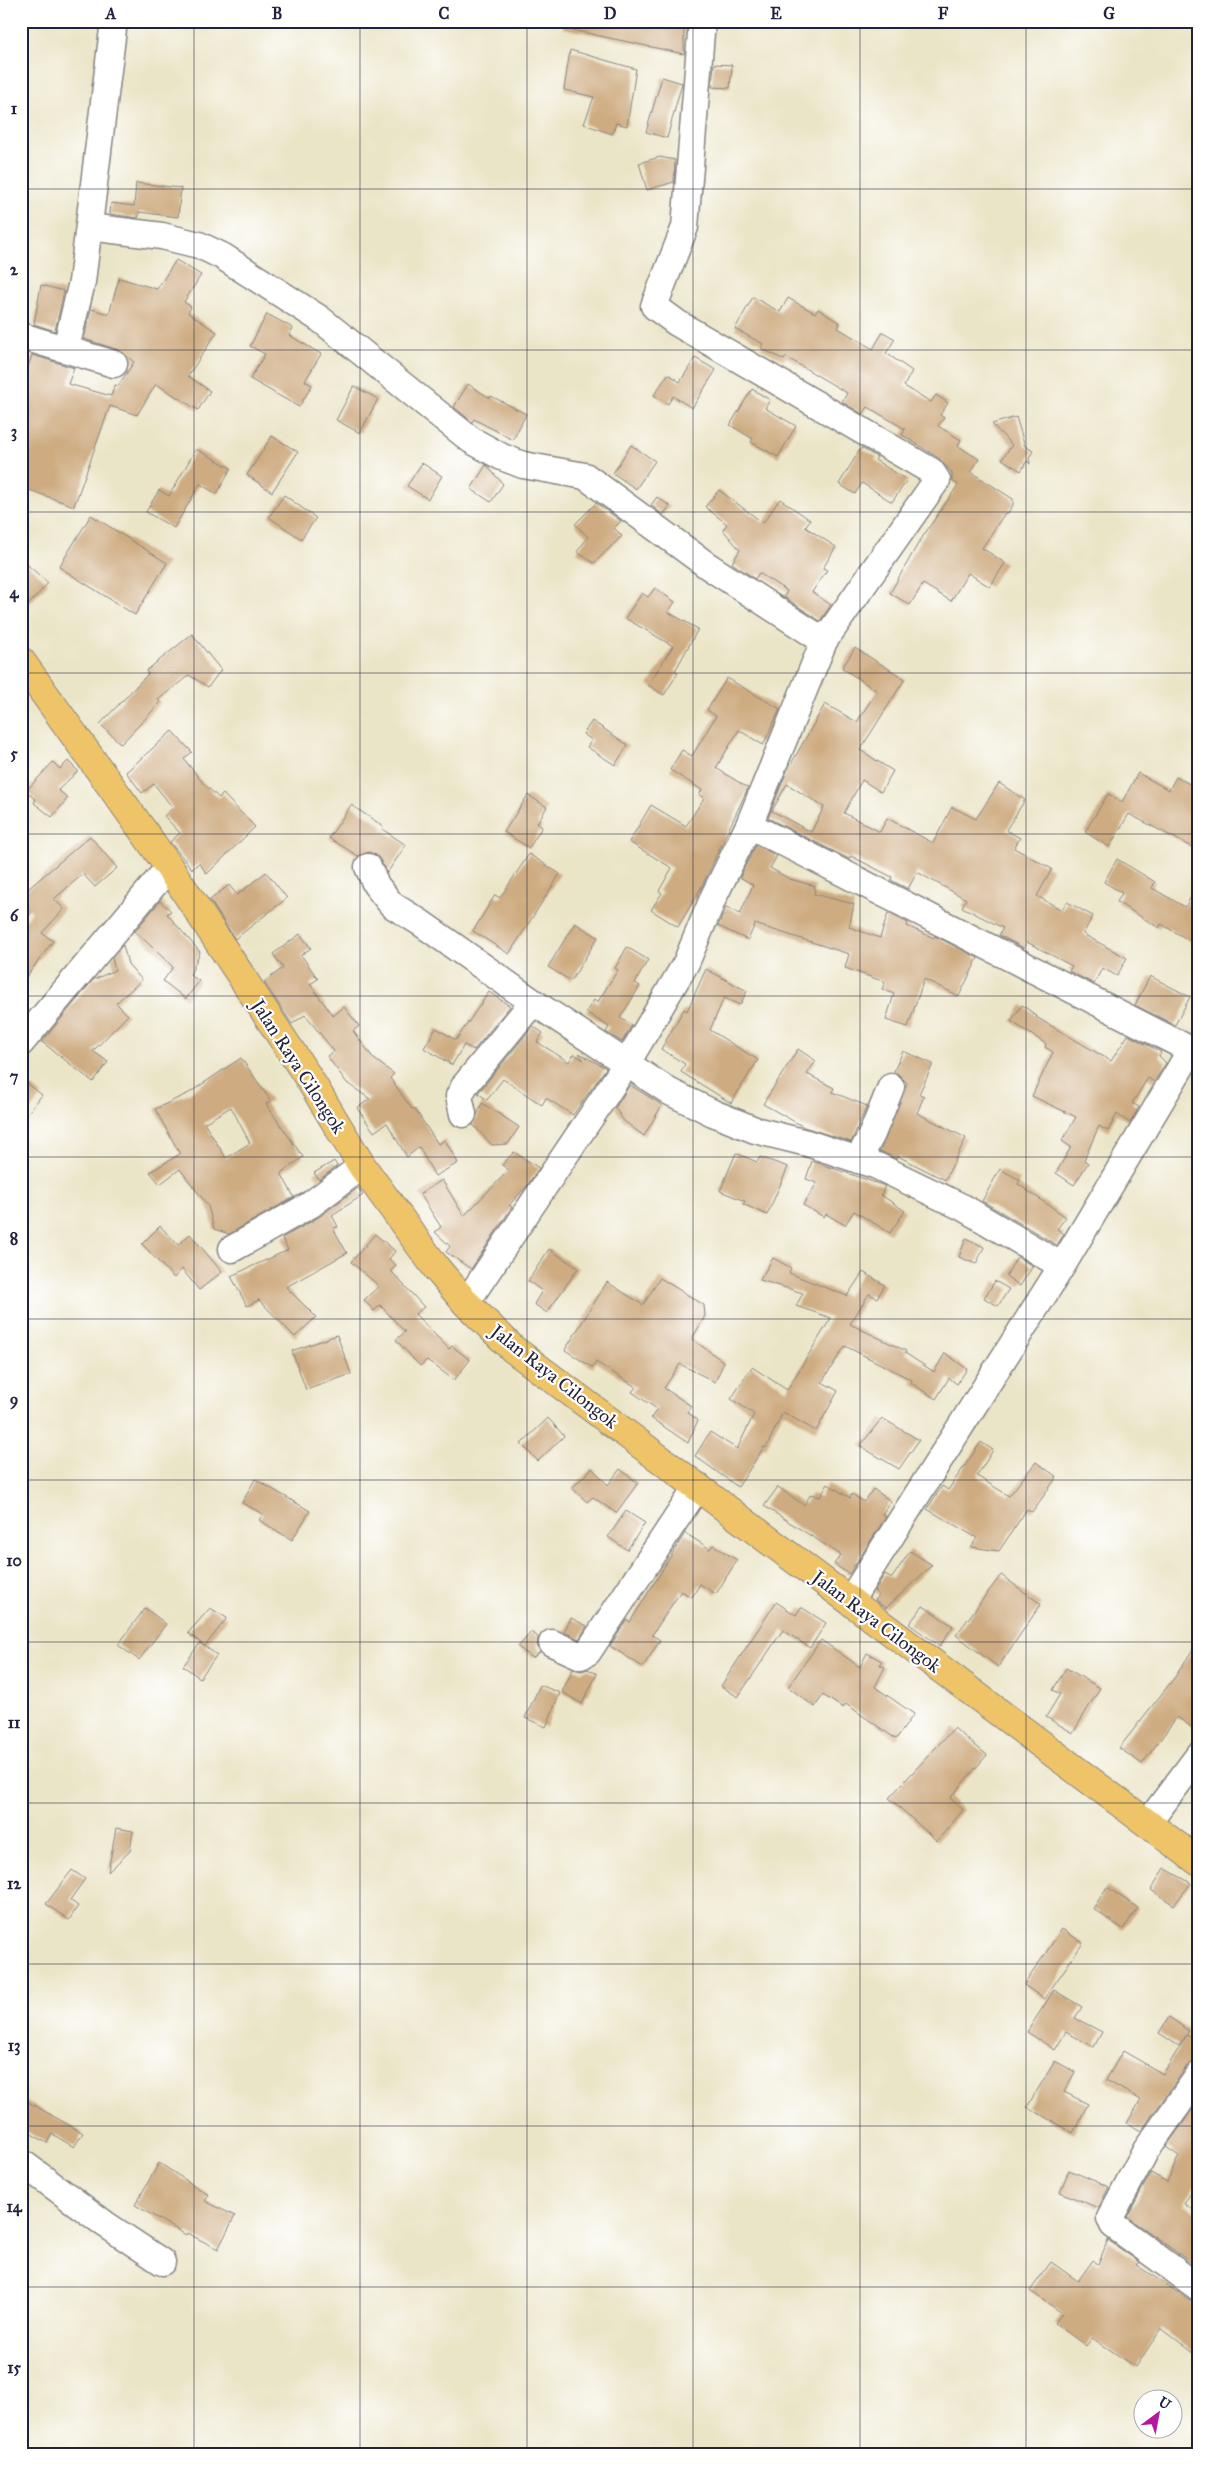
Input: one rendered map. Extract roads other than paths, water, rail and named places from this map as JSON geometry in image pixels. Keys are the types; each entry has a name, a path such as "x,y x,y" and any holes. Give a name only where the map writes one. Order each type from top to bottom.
{"highway":[{"name":"Jalan Raya Cilongok","path":"21,661 169,867 308,1077 362,1166 437,1269 466,1303 513,1348 1199,1862"}],"street":[{"path":"66,348 82,282 114,21"},
{"path":"466,1303 627,1063 686,963 714,896 749,825 824,641 937,480 930,471 677,323 654,306 685,227 702,21"},
{"path":"89,227 162,236 199,245 222,256 320,319 471,440 502,457 523,465 585,476 708,566 824,641"},
{"path":"21,336 114,364"},
{"path":"749,825 1195,1045 1062,1266 850,1601"},
{"path":"21,1043 169,867"},
{"path":"368,867 376,885 401,912 421,923 533,1002 670,1092 713,1113 755,1130 807,1143 877,1166 964,1208 1062,1266"},
{"path":"463,1114 459,1096 465,1085 533,1002"},
{"path":"858,1160 872,1134 891,1087"},
{"path":"232,1249 310,1205 362,1166"},
{"path":"552,1643 581,1656 588,1652 698,1486"},
{"path":"1148,1823 1199,1755"},
{"path":"1196,2085 1146,2150 1110,2218 1112,2225 1199,2288"},
{"path":"21,2162 105,2224 162,2262"}]}
